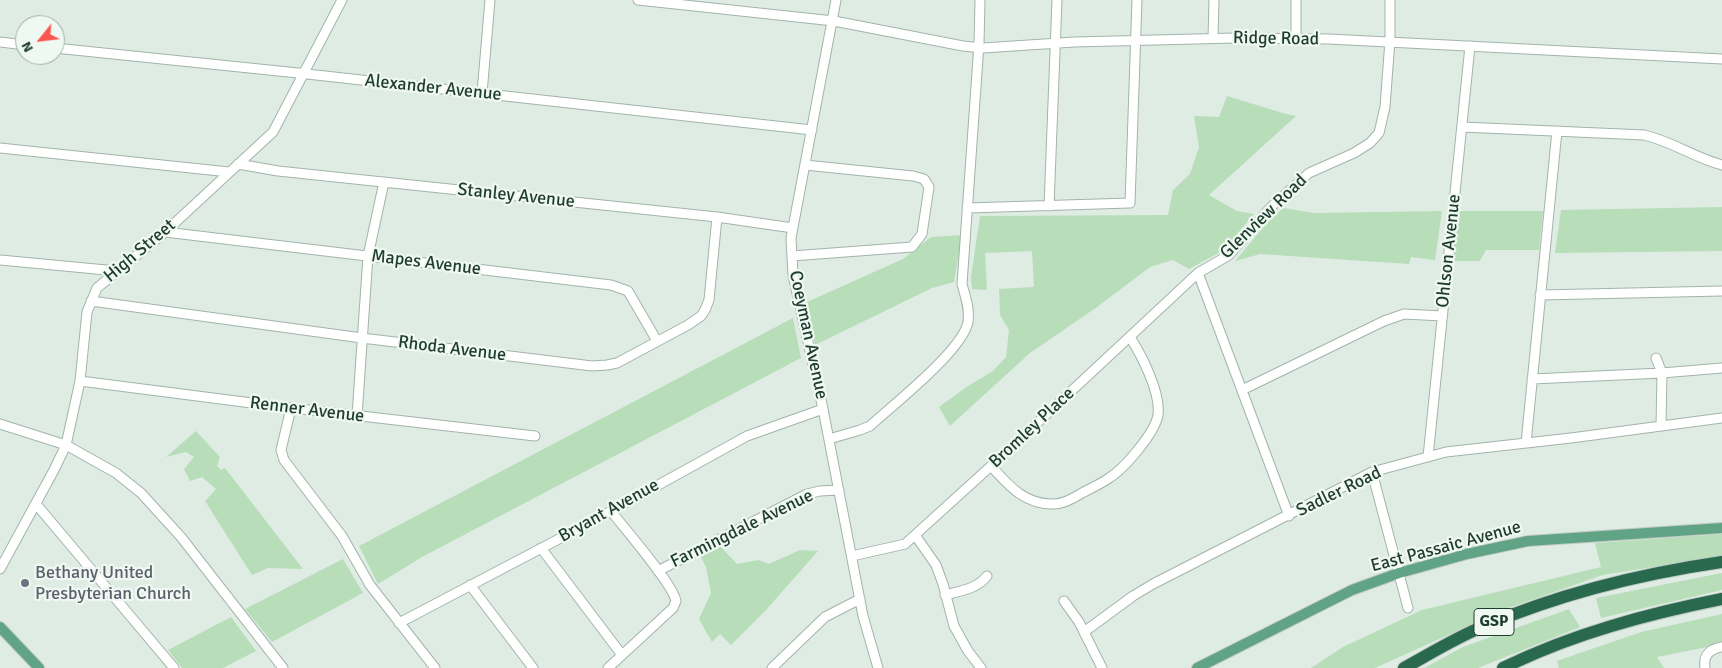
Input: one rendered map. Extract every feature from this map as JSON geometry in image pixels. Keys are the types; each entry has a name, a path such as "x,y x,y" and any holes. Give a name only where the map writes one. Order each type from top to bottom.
{"highway":[{"name":"GSP","path":"1404,668 1480,628 1580,591 1678,568 1722,562"},
{"name":"GSP","path":"1503,668 1592,632 1638,618 1722,599"}],"main road":[{"name":"East Passaic Avenue","path":"1197,668 1352,590 1399,573 1475,552 1528,541 1722,528"},
{"path":"0,627 39,668"}],"street":[{"name":"High Street","path":"0,569 66,445 80,381 87,312 97,288 165,232 273,132 342,0"},
{"path":"482,94 490,0"},
{"name":"Ridge Road","path":"638,0 832,21 978,48 1136,40 1213,38 1296,39 1722,59"},
{"name":"Coeyman Avenue","path":"836,0 791,238 793,275 823,409 860,600 878,668"},
{"path":"829,439 870,426 945,359 968,324 968,306 962,284 980,0"},
{"path":"1049,206 1057,0"},
{"path":"967,208 1130,203 1137,0"},
{"path":"1213,38 1214,0"},
{"path":"1296,0 1296,39"},
{"name":"Glenview Road","path":"1198,273 1229,255 1271,208 1310,173 1354,153 1370,143 1379,133 1385,107 1390,42 1390,0"},
{"path":"0,42 15,44"},
{"name":"Ohlson Avenue","path":"1428,457 1470,46"},
{"name":"Alexander Avenue","path":"65,49 812,130"},
{"path":"1462,127 1652,137 1705,161 1722,165"},
{"path":"1526,443 1557,132"},
{"path":"0,148 229,172"},
{"name":"Stanley Avenue","path":"238,164 278,171 717,217 793,228"},
{"path":"792,256 912,247 922,234 929,187 924,179 913,176 805,165"},
{"path":"357,416 368,256 384,182"},
{"name":"Rhoda Avenue","path":"91,301 362,338 592,366 607,365 617,363 688,325 701,316 709,300 717,217"},
{"name":"Mapes Avenue","path":"165,232 622,288 628,290 633,297 657,341"},
{"path":"0,260 117,270"},
{"path":"1198,273 1288,516"},
{"name":"Bromley Place","path":"852,556 905,544 1198,273"},
{"path":"1540,296 1722,291"},
{"path":"1242,390 1384,321 1404,314 1442,316"},
{"path":"991,466 1019,494 1034,500 1056,504 1068,501 1110,478 1122,468 1142,444 1158,416 1150,376 1145,362 1130,337"},
{"path":"1656,358 1662,373 1660,426"},
{"path":"1532,379 1662,373 1722,368"},
{"name":"Renner Avenue","path":"80,381 357,416 535,436"},
{"path":"291,408 281,450 284,460 342,536 370,584 435,668"},
{"name":"Bryant Avenue","path":"399,623 747,436 823,409"},
{"name":"Sadler Road","path":"1084,632 1133,596 1153,584 1372,472 1446,452 1722,418"},
{"path":"0,424 66,445 116,473 141,493 181,537 282,668"},
{"path":"1372,472 1408,608"},
{"name":"Farmingdale Avenue","path":"608,668 675,604 676,597 658,571 807,494 839,490"},
{"path":"36,504 174,668"},
{"path":"610,511 658,571"},
{"path":"915,535 936,565 954,626 968,651 981,668"},
{"path":"541,548 622,654"},
{"path":"946,595 976,586 982,583 987,576"},
{"path":"470,585 534,668"},
{"path":"772,668 825,617 860,600"},
{"path":"1064,601 1084,632 1102,668"},
{"path":"1705,668 1705,657 1712,650 1720,648"}],"green space":[{"path":"1227,96 1296,116 1209,195 1237,211 1254,214 1224,250 1189,269 1173,260 1150,267 1097,307 1030,353 950,426 939,407 993,371 1006,357 1009,330 1000,315 999,289 1034,287 1032,251 985,253 987,290 972,289 971,277 980,216 1168,215 1173,190 1190,174 1199,147 1194,116 1219,117"},
{"path":"1722,207 1722,251 1555,253 1561,210"},
{"path":"1284,208 1314,213 1442,211 1435,260 1411,257 1409,264 1260,254 1235,261 1272,217"},
{"path":"1458,211 1543,211 1539,250 1486,250 1480,261 1453,261"},
{"path":"962,235 954,282 932,288 815,345 807,302 903,259 931,237"},
{"path":"793,318 801,358 422,557 378,584 359,546"},
{"path":"196,431 220,457 217,466 221,470 225,468 303,569 268,568 252,575 205,501 216,489 202,477 190,481 184,469 194,457 186,452 166,457"},
{"path":"1722,534 1722,556 1603,575 1508,608 1375,668 1311,668 1343,647 1422,610 1601,567 1595,543"},
{"path":"720,546 737,564 758,560 769,564 800,550 818,551 766,610 731,645 720,634 712,642 699,619 711,593 706,567 701,557"},
{"path":"343,559 363,593 272,642 245,609"},
{"path":"1722,573 1722,590 1601,618 1596,598"},
{"path":"1569,609 1580,627 1478,668 1424,668 1463,647"},
{"path":"1722,614 1722,644 1657,657 1664,668 1559,668 1557,661 1641,632"},
{"path":"231,617 256,651 223,668 182,668 168,650"}],"place":[{"name":"Bethany United Presbyterian Church","path":"25,583"}]}
